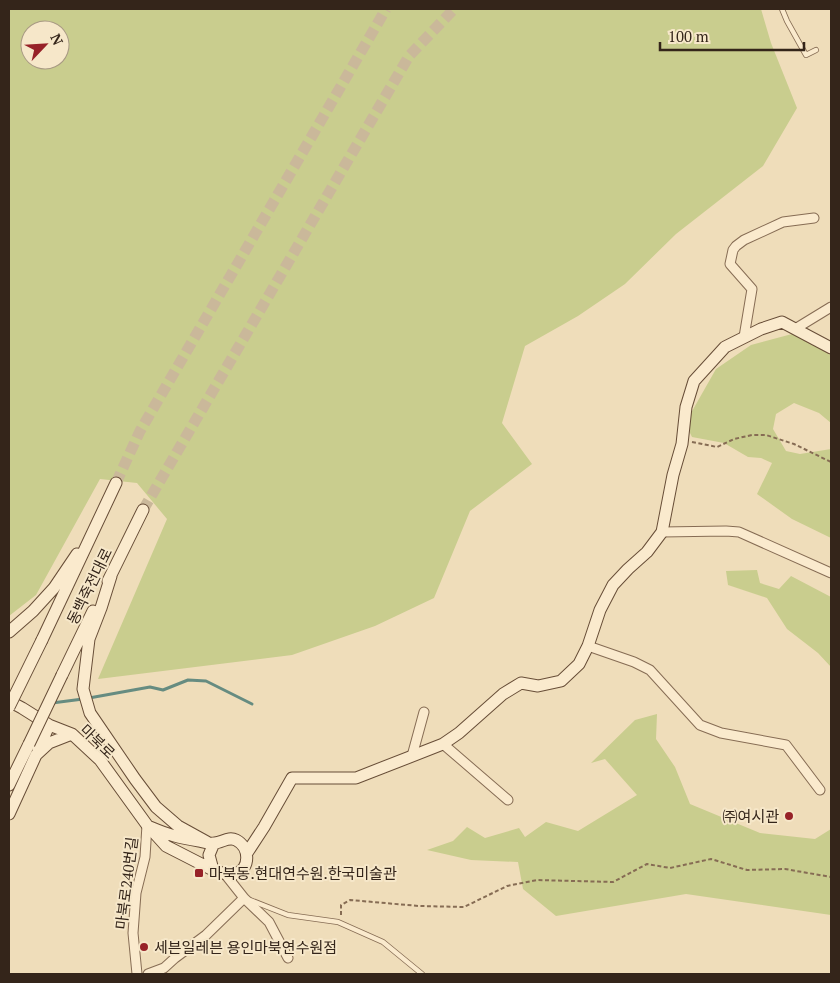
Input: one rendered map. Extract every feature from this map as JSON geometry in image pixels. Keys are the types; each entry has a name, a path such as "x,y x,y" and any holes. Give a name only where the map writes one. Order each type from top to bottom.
{"street":[{"path":"744,337 752,289 730,264 736,246 744,240 783,222 814,218"},
{"path":"795,329 831,307"},
{"path":"210,843 213,870 225,874 235,874 242,870 247,853 292,778 356,778 443,744 459,733 503,694 521,683 538,686 561,681 578,664 588,646 600,610 613,585 647,552 662,532 682,441 686,407 694,381 725,347 744,337 782,322 831,348"},
{"name":"동백죽전대로","path":"9,707 116,483"},
{"name":"동백죽전대로","path":"9,785 143,510"},
{"path":"662,532 739,532 831,573"},
{"path":"9,632 33,611 54,588 93,533"},
{"path":"111,576 89,639 83,689 90,713 156,807 178,826 210,843"},
{"path":"588,646 634,662 650,670 700,725 721,733 786,745 820,790"},
{"name":"마북로","path":"9,702 49,724 72,734 100,760 146,825 166,846 213,870"},
{"path":"412,756 424,712"},
{"path":"9,814 49,724"},
{"path":"36,755 49,743 72,734"},
{"path":"443,744 508,800"},
{"path":"146,825 175,837 210,843 224,839 236,840 247,853"},
{"name":"마북로240번길","path":"137,974 133,933 136,893 145,857 146,825"},
{"path":"225,874 244,898 269,922 288,958"},
{"path":"148,974 164,968 206,935 244,898"}],"lane":[{"path":"782,9 806,55 816,50"},
{"path":"244,898 288,915 341,923 383,942 422,974"}],"path":[{"path":"682,441 717,447 734,439 752,435 766,435 794,444 831,462"},
{"path":"341,923 341,905 350,900 419,906 464,906 507,886 537,880 613,882 647,864 670,868 711,859 746,870 785,869 831,877"}],"green space":[{"path":"9,9 761,9 771,43 797,108 763,166 676,234 625,284 578,316 525,346 502,423 532,464 470,511 434,598 375,626 292,655 98,679 167,519 137,483 100,479 36,595 9,616"},
{"path":"792,334 831,355 831,423 819,413 794,403 776,414 773,429 786,451 800,454 831,449 831,538 792,519 757,494 772,463 761,458 748,457 724,443 692,437 688,429 691,413 716,369 751,345"},
{"path":"757,570 760,583 779,589 791,576 831,597 831,667 818,653 787,629 767,598 728,585 726,571"},
{"path":"657,714 656,739 675,767 690,804 760,833 815,839 831,829 831,915 686,894 556,916 523,889 518,862 471,860 427,850 453,841 467,827 485,838 519,828 525,837 546,822 578,831 637,795 605,759 591,763 635,720"}],"waterway":[{"path":"89,698 150,687 163,690 188,680 206,681 252,704"},
{"path":"52,703 83,699"}],"tunnel":[{"path":"116,483 140,431 386,9"},
{"path":"143,510 409,56 454,9"}],"place":[{"name":"㈜여시관","path":"789,816"},
{"name":"마북동.현대연수원.한국미술관","path":"199,873"},
{"name":"세븐일레븐 용인마북연수원점","path":"144,947"}]}
